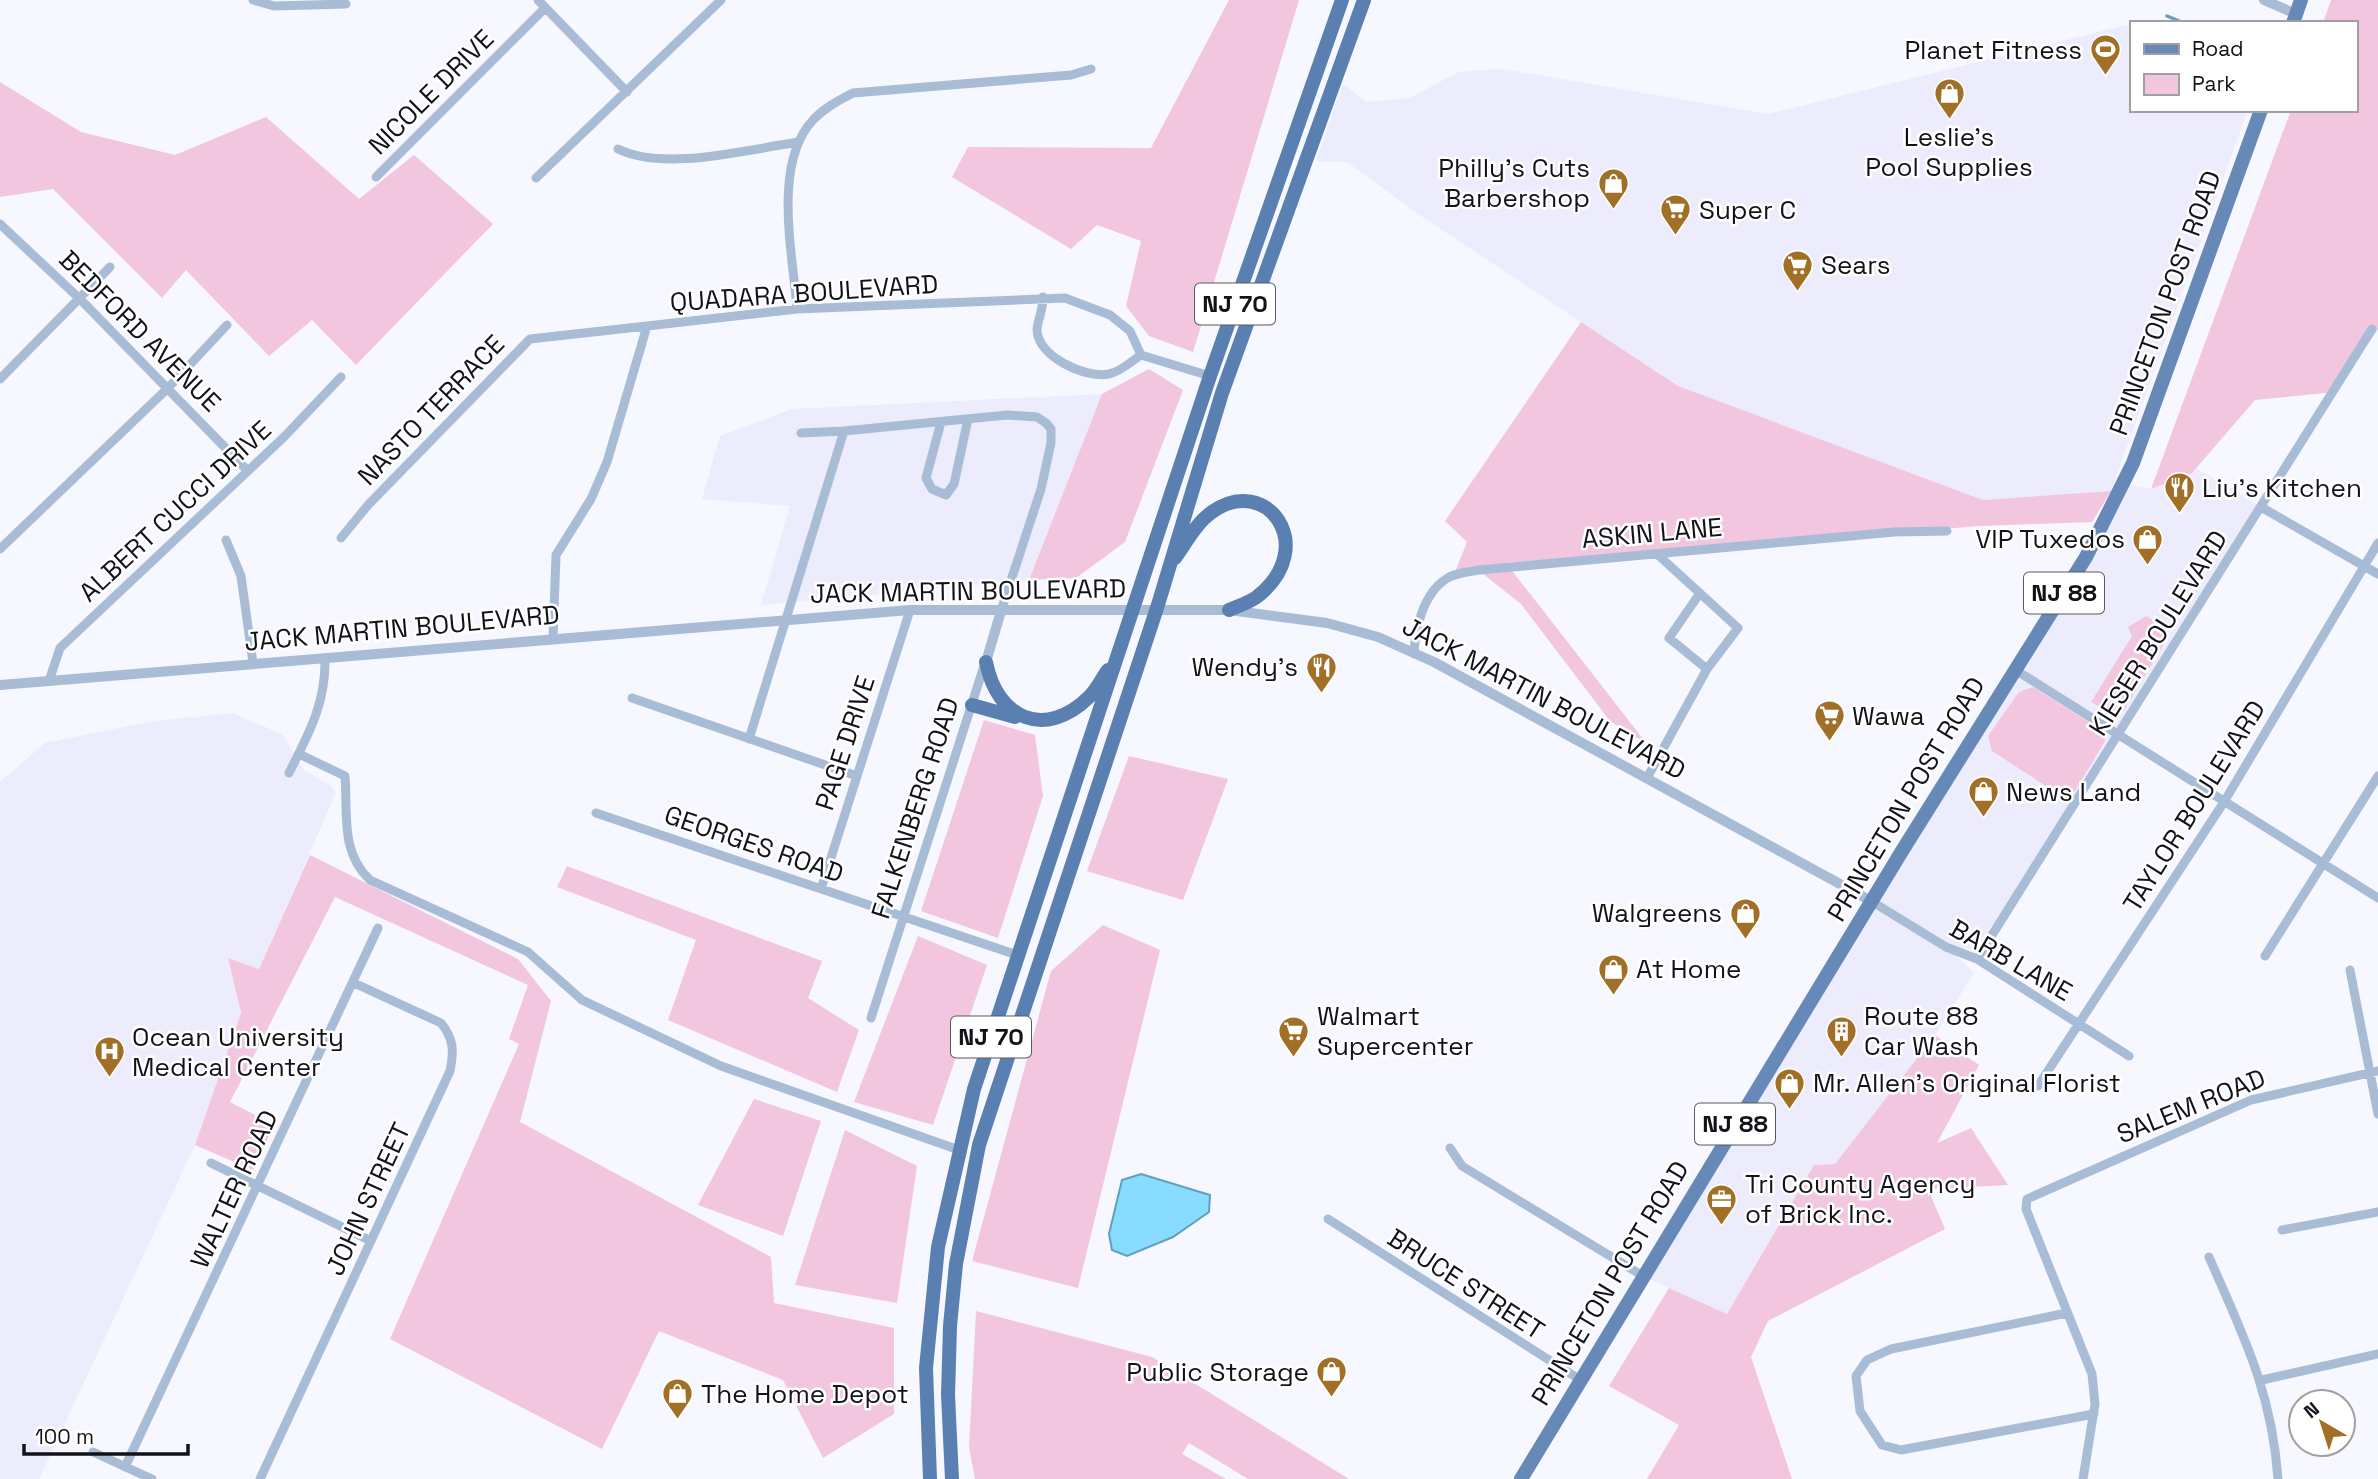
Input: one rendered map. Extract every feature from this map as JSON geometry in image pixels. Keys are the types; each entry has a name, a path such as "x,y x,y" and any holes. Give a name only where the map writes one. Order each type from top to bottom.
{"highway":[{"name":"NJ 70","path":"930,1479 926,1368 938,1247 974,1088 1210,376 1342,0"},
{"name":"NJ 70","path":"952,1479 948,1395 950,1326 956,1264 978,1145 1157,608 1222,393 1364,0"},
{"path":"1168,568 1196,528 1212,512 1227,505 1244,503 1259,504 1270,510 1281,524 1286,557 1258,597 1229,610"},
{"path":"972,705 1023,719 1044,719 1066,712 1089,697 1117,657"},
{"path":"986,662 996,692 1006,708 1023,719"}],"main road":[{"name":"PRINCETON POST ROAD","path":"1521,1479 1871,901 2014,669 2087,558 2123,486 2260,112"}],"street":[{"path":"253,0 274,6 346,4"},
{"path":"538,0 627,92"},
{"path":"536,178 722,0"},
{"path":"2264,0 2297,12"},
{"name":"NICOLE DRIVE","path":"376,177 545,8"},
{"path":"797,309 788,189 799,142 813,120 834,103 853,93 1071,75 1091,69"},
{"path":"618,149 649,158 680,158 799,142"},
{"name":"BEDFORD AVENUE","path":"0,224 81,300 247,470"},
{"path":"0,379 81,300 110,267"},
{"path":"1043,297 1043,313 1037,328 1041,343 1053,356 1088,374 1109,374 1141,355 1210,376"},
{"name":"QUADARA BOULEVARD","path":"553,638 556,555 591,499 607,462 647,326 797,309 1065,298 1110,314 1130,331 1141,355"},
{"path":"0,549 168,388 228,325"},
{"name":"NASTO TERRACE","path":"341,537 530,339 647,326"},
{"name":"KIESER BOULEVARD","path":"1978,959 2372,329"},
{"name":"ALBERT CUCCI DRIVE","path":"49,681 61,648 284,437 341,377"},
{"path":"801,433 1007,415 1037,416 1051,429 1051,443 1041,489 1001,611"},
{"path":"941,422 926,478 932,489 946,495 954,484 968,419"},
{"path":"749,738 844,431"},
{"path":"2261,507 2378,574"},
{"name":"ASKIN LANE","path":"1414,654 1422,610 1446,579 1479,569 1894,532 1947,531"},
{"path":"226,540 241,576 253,663"},
{"name":"TAYLOR BOULEVARD","path":"2038,1086 2224,802 2378,544"},
{"path":"1647,778 1707,669 1738,628 1657,554"},
{"path":"1700,593 1669,638 1707,669"},
{"name":"JACK MARTIN BOULEVARD","path":"0,685 786,618 910,610 1229,610 1327,623 1378,637 1459,675 1871,901"},
{"name":"PAGE DRIVE","path":"821,889 910,610"},
{"name":"FALKENBERG ROAD","path":"871,1018 1001,611"},
{"path":"289,773 322,703 326,686 325,658"},
{"path":"2014,669 2378,898"},
{"path":"632,698 857,776"},
{"path":"299,754 345,776 347,841 358,868 370,880 528,952 582,1000 721,1066 958,1150"},
{"path":"2266,956 2378,775"},
{"name":"GEORGES ROAD","path":"596,813 1017,955"},
{"name":"BARB LANE","path":"1871,901 1946,947 1978,959 2129,1056"},
{"name":"WALTER ROAD","path":"125,1466 259,1187 378,928"},
{"path":"2350,970 2374,1072 2378,1114"},
{"name":"JOHN STREET","path":"260,1479 450,1071 454,1052 449,1032 441,1023 354,982"},
{"name":"SALEM ROAD","path":"2067,1313 2026,1209 2027,1199 2251,1100 2374,1072"},
{"path":"1450,1149 1462,1166 1643,1276"},
{"path":"211,1163 371,1241"},
{"path":"2282,1230 2378,1212"},
{"name":"BRUCE STREET","path":"1328,1219 1582,1381"},
{"path":"2209,1257 2262,1380 2275,1443 2278,1479"},
{"path":"2083,1479 2094,1414 2092,1374 2067,1313 1891,1349 1867,1360 1856,1376 1860,1411 1882,1445 1901,1450 2094,1414"},
{"path":"2262,1380 2378,1354"},
{"path":"93,1452 152,1479"}],"shaded area":[{"path":"2126,25 2130,26 2130,112 2247,112 2111,491 1983,500 1678,386 1421,216 1347,162 1316,161 1343,84 1366,102 1410,98 1458,72 1503,69 1769,114"},
{"path":"1102,394 1029,580 761,605 790,506 702,499 720,436 792,409"},
{"path":"2196,468 2261,507 2119,736 1976,949 1947,947 1974,973 1935,1035 1835,1164 1814,1165 1727,1314 1643,1276 2128,485 2151,489 2192,473"},
{"name":"Ocean University Medical Center","path":"232,713 282,734 305,771 330,785 336,793 259,969 228,958 241,1013 195,1145 39,1479 0,1479 0,782 45,743 148,722"}],"green space":[{"path":"1229,0 1299,0 1193,352 1149,336 1126,306 1141,241 1097,225 1071,249 952,177 968,147 1151,148"},
{"path":"2331,0 2378,0 2378,329 2335,392 2255,400 2192,473 2151,489 2290,112 2357,112 2357,21 2324,21"},
{"path":"0,82 81,132 175,155 266,117 359,199 414,155 493,224 356,365 312,320 269,356 186,270 162,298 53,189 0,197"},
{"path":"1581,322 1678,386 1983,500 2111,491 2092,522 1980,526 1506,563 1647,744 1610,721 1521,604 1473,566 1455,572 1467,542 1445,521"},
{"path":"1149,369 1183,390 1125,542 1076,578 1029,580 1102,394"},
{"path":"2146,616 2156,622 2167,639 2124,710 2112,714 2091,702 2132,636 2128,627"},
{"path":"2033,687 2103,731 2105,741 2069,801 1992,751 1988,736 2019,692"},
{"path":"984,720 1035,735 1043,796 998,938 921,911"},
{"path":"1129,756 1228,779 1183,900 1087,871"},
{"path":"310,855 518,959 551,1001 520,1122 771,1257 774,1303 894,1328 894,1414 823,1458 783,1380 659,1331 602,1449 390,1339 519,1044 509,1039 528,985 335,897 230,1102 274,1125 253,1170 195,1145 241,1013 228,958 259,969"},
{"path":"567,866 822,961 808,998 859,1030 837,1092 668,1020 696,940 557,887"},
{"path":"1103,925 1160,950 1078,1288 972,1261 1051,971"},
{"path":"918,936 987,965 933,1125 854,1102"},
{"path":"1935,1035 1979,1065 1937,1143 1971,1128 2008,1185 1928,1189 1945,1229 1768,1321 1751,1357 1792,1479 1647,1479 1679,1425 1609,1386 1669,1288 1727,1314 1814,1165 1835,1164"},
{"path":"754,1099 821,1121 783,1236 698,1205"},
{"path":"845,1130 917,1166 897,1303 795,1285"},
{"path":"976,1311 1152,1357 1349,1479 1248,1479 1189,1443 1182,1454 1226,1479 975,1479 969,1448"}],"water":[{"path":"1141,1174 1210,1195 1209,1212 1173,1237 1127,1256 1112,1250 1109,1234 1122,1180"}],"waterway":[{"path":"2167,16 2179,21"}],"place":[{"name":"Planet Fitness","path":"2105,77"},
{"name":"Leslie's Pool Supplies","path":"1949,121"},
{"name":"Philly's Cuts Barbershop","path":"1613,210"},
{"name":"Super C","path":"1676,237"},
{"name":"Sears","path":"1798,292"},
{"name":"Liu's Kitchen","path":"2179,515"},
{"name":"VIP Tuxedos","path":"2148,566"},
{"name":"Wendy's","path":"1321,694"},
{"name":"Wawa","path":"1829,743"},
{"name":"News Land","path":"1983,819"},
{"name":"Walgreens","path":"1745,940"},
{"name":"At Home","path":"1613,996"},
{"name":"Walmart Supercenter","path":"1294,1058"},
{"name":"Route 88 Car Wash","path":"1841,1058"},
{"name":"Ocean University Medical Center","path":"109,1079"},
{"name":"Mr. Allen's Original Florist","path":"1790,1110"},
{"name":"Tri County Agency of Brick Inc.","path":"1722,1226"},
{"name":"Public Storage","path":"1332,1399"},
{"name":"The Home Depot","path":"678,1421"}]}
